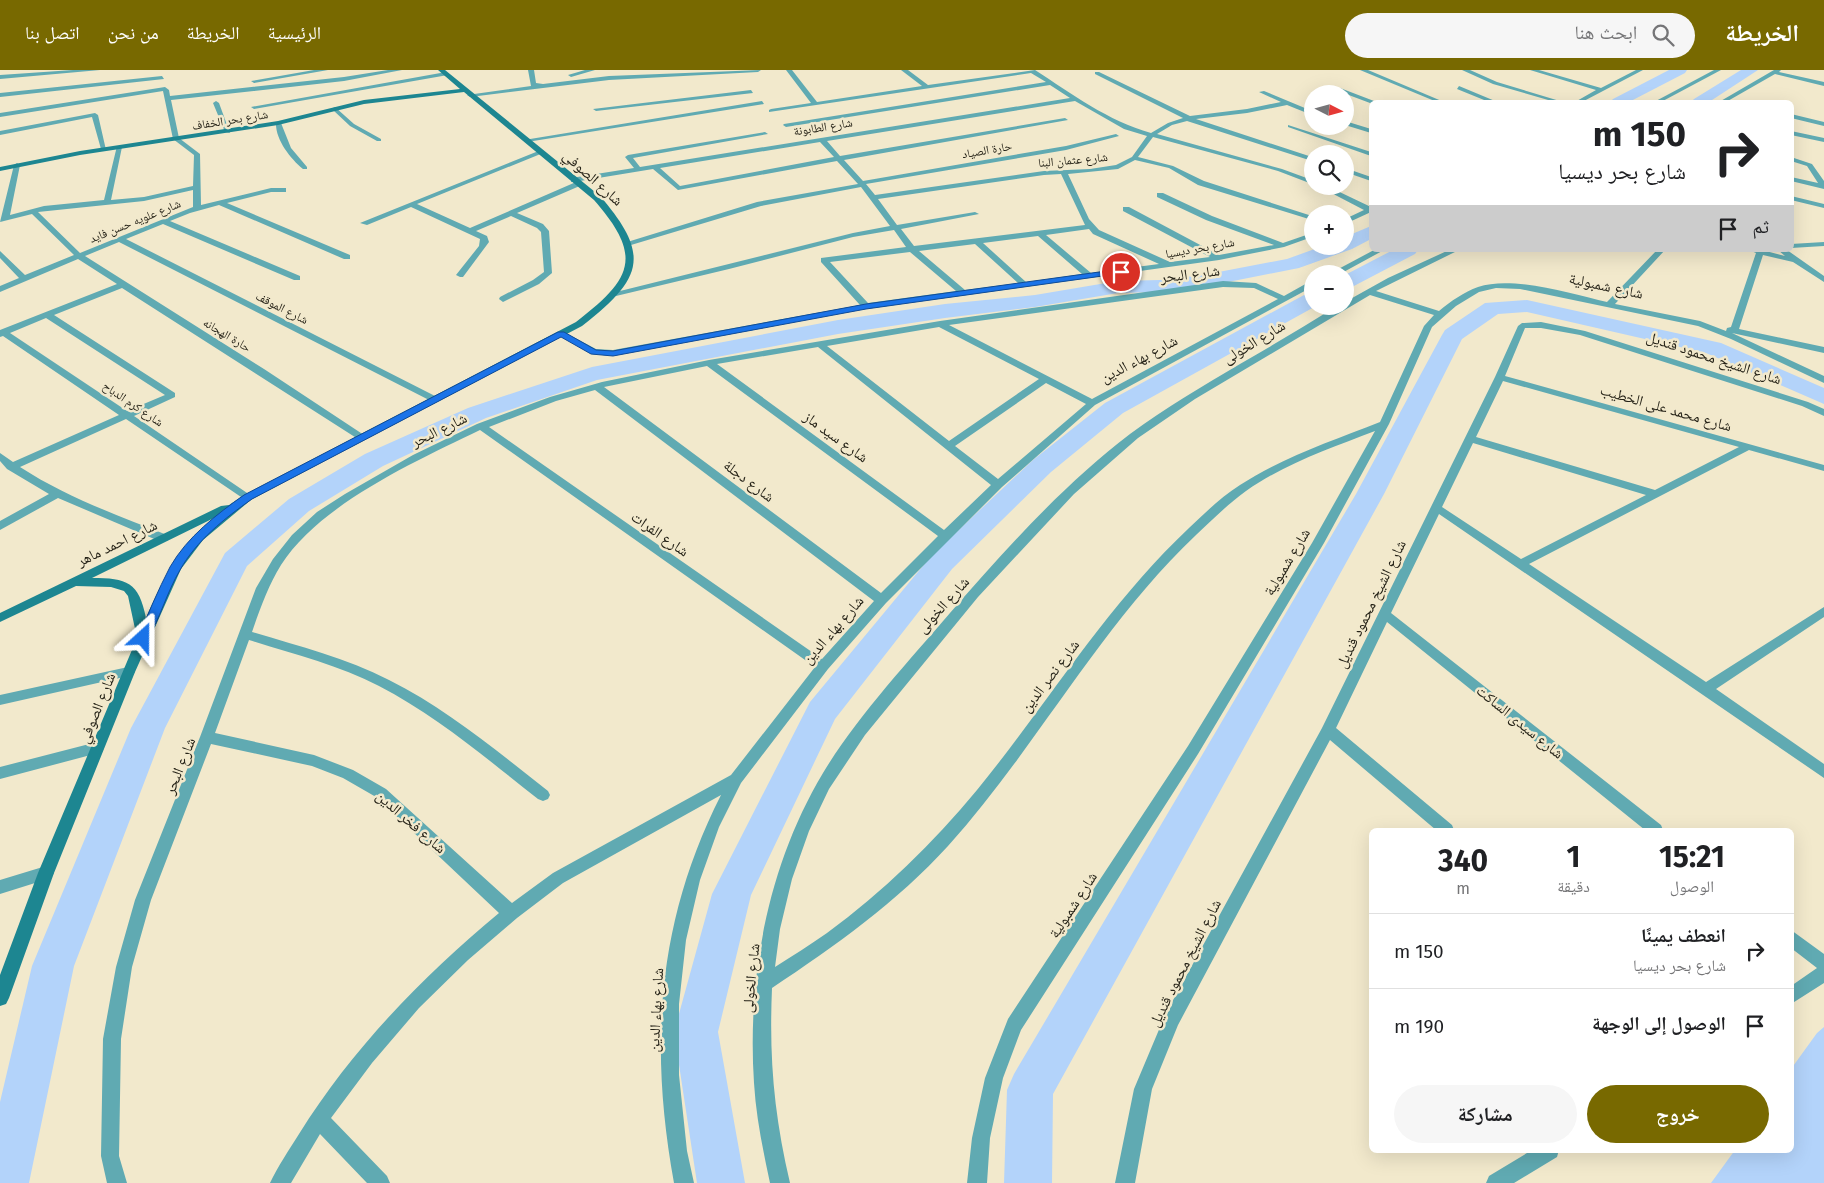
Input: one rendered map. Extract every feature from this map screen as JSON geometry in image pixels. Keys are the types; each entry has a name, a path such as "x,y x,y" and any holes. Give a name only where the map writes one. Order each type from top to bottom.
{"street":[{"path":"0,77 97,70"},
{"path":"159,70 167,93 176,139 197,154 197,208"},
{"path":"251,81 325,70"},
{"path":"167,93 344,79 398,70"},
{"path":"531,70 533,86"},
{"path":"533,86 592,70"},
{"path":"467,92 623,76 758,70"},
{"path":"789,70 815,104"},
{"path":"904,70 927,87"},
{"path":"778,118 815,104 1031,70 1126,128 1280,170 1304,179"},
{"path":"1363,70 1435,100"},
{"path":"1465,70 1495,83 1553,100"},
{"path":"1533,70 1602,90"},
{"path":"1582,100 1640,70"},
{"path":"1661,100 1718,70"},
{"path":"1726,100 1776,71 1824,84"},
{"path":"254,106 444,72"},
{"name":"شارع الصوفي","path":"0,998 46,873 128,672 168,583 186,552 214,523 248,497 561,334 599,309 616,293 627,275 631,258 628,243 621,226 610,211 577,181 444,72"},
{"path":"1098,73 1206,126 1246,136 1304,156"},
{"path":"0,95 162,78"},
{"path":"0,115 242,82"},
{"path":"778,118 1052,83"},
{"path":"743,85 792,130"},
{"path":"1458,88 1488,100"},
{"name":"شارع بحر الخفاف","path":"0,169 104,149 228,132 278,123 379,100 467,92"},
{"path":"596,109 751,92"},
{"path":"1262,92 1304,109"},
{"path":"1354,95 1369,101"},
{"name":"شارع الطابونة","path":"470,231 577,181 654,166 1076,99"},
{"path":"216,103 228,132"},
{"path":"527,140 762,103"},
{"path":"1287,103 1247,111 1189,118 1162,127 1150,136 1134,158 1170,167 1201,183 1304,215"},
{"path":"590,104 601,115"},
{"path":"336,109 352,125 378,140"},
{"path":"0,133 95,115 104,149"},
{"path":"1794,117 1824,124"},
{"path":"654,166 678,188 838,158 1065,120"},
{"path":"607,121 613,127"},
{"path":"278,123 284,143 291,156 305,168"},
{"path":"1290,126 1369,153"},
{"path":"1354,126 1369,130"},
{"path":"638,169 628,157 765,134"},
{"path":"1794,134 1824,140"},
{"path":"798,136 804,142"},
{"name":"حارة الصياد","path":"628,243 760,204 1073,146 1116,136"},
{"path":"821,139 862,184 912,248 963,293"},
{"path":"107,202 119,147"},
{"path":"364,223 541,152"},
{"name":"شارع عثمان البنا","path":"872,198 983,181 1064,171 1105,169 1118,167 1134,158"},
{"path":"1794,160 1810,165 1824,187"},
{"path":"3,219 17,165"},
{"path":"1064,171 1084,221 1090,227 1096,232 1170,266"},
{"path":"1354,173 1369,178"},
{"path":"1794,180 1824,187"},
{"path":"3,219 32,210 144,199 197,187"},
{"name":"شارع علويه حسن فايد","path":"0,289 197,208 271,190 283,190"},
{"path":"1160,194 1209,218 1284,245"},
{"path":"1341,195 1369,208"},
{"path":"1794,199 1824,206"},
{"path":"218,202 347,257"},
{"path":"411,204 480,235 485,242 460,275"},
{"path":"1126,208 1219,258"},
{"name":"حارة الهجانه","path":"32,210 79,256 362,436"},
{"path":"1354,218 1369,210"},
{"path":"503,299 543,278 548,269 545,231 540,226 512,212"},
{"path":"616,293 729,267 853,235 975,214"},
{"path":"164,221 297,278"},
{"path":"866,306 824,260 1090,227"},
{"path":"1039,233 1088,275"},
{"name":"شارع بحر ديسيا","path":"561,334 594,352 613,353 866,306 1219,258 1284,245 1304,238"},
{"name":"شارع الموقف","path":"119,240 434,399"},
{"path":"976,240 1024,284"},
{"path":"1794,246 1824,244"},
{"path":"1351,265 1376,252"},
{"name":"شارع الخولى","path":"780,1183 770,1144 762,1081 762,1029 765,983 780,891 799,836 823,786 850,742 933,639 1070,491 1136,435 1169,411 1370,292 1450,252"},
{"path":"1610,304 1659,252"},
{"path":"1734,331 1757,252"},
{"path":"1761,252 1800,263"},
{"path":"1785,252 1824,280"},
{"path":"0,253 24,279"},
{"path":"1810,270 1824,270"},
{"name":"شارع البحر","path":"117,1183 110,1156 112,1039 124,967 143,900 208,737 262,588 277,562 296,538 321,516 349,496 417,457 481,426 553,399 597,386 709,363 940,324 1223,284 1256,286 1284,299"},
{"path":"2,333 122,285"},
{"name":"شارع شمبولية","path":"977,1183 981,1138 994,1078 1014,1025 1193,750 1318,543 1384,424 1428,326 1440,314 1480,288 1498,285 1537,288 1682,319 1718,330 1824,380"},
{"name":"شارع بهاء الدين","path":"684,1183 678,1151 670,1074 670,1004 678,940 695,871 712,827 736,779 822,666 882,600 998,485 1092,403 1304,288"},
{"path":"1370,292 1440,314"},
{"path":"11,467 127,416 170,396 172,393 47,315"},
{"path":"940,324 1092,403"},
{"name":"شارع الشيخ محمود قنديل","path":"1125,1183 1143,1089 1172,1019 1328,730 1500,377 1522,326 1541,324 1591,336 1805,404 1824,413"},
{"path":"1718,330 1734,331 1824,350"},
{"name":"شارع كرم الدباح","path":"2,333 248,497"},
{"path":"818,344 998,485"},
{"name":"شارع سيد ماز","path":"709,363 945,536"},
{"name":"شارع محمد على الخطيب","path":"1500,377 1824,468"},
{"path":"949,446 1045,379"},
{"name":"شارع دجلة","path":"597,386 882,600"},
{"name":"شارع نصر الدين","path":"765,983 833,938 892,890 942,842 983,793 1119,612 1168,555 1220,506 1243,488 1293,459 1384,424"},
{"name":"شارع الفرات","path":"481,426 822,666"},
{"path":"1470,439 1656,494"},
{"path":"1520,564 1748,447"},
{"path":"0,456 11,467 58,493 163,538"},
{"path":"0,526 58,493"},
{"name":"شارع احمد ماهر","path":"0,618 248,497"},
{"path":"1437,508 1706,689 1824,772"},
{"path":"72,582 121,583 131,589 137,597 143,638"},
{"path":"1706,689 1824,612"},
{"name":"شارع سيدى الساكت","path":"1385,614 1653,828"},
{"path":"245,634 336,664 383,683 427,707 543,795"},
{"path":"0,700 128,672"},
{"path":"1328,730 1445,828"},
{"name":"شارع فخر الدين","path":"208,737 314,761 348,774 381,793 511,913"},
{"path":"0,774 97,748"},
{"path":"280,1183 320,1119 366,1057 413,1002 462,954 511,913 558,878 736,779"},
{"path":"0,887 46,873"},
{"path":"1794,940 1824,964"},
{"path":"1794,994 1824,973"},
{"path":"320,1119 380,1183"},
{"path":"1496,1183 1545,1153"}],"water":[{"path":"1824,1027 1824,1183 1711,1183 1733,1153 1794,1153 1794,1065 1817,1033"}],"waterway":[{"path":"1622,100 1680,70"},
{"path":"1702,100 1751,70"},
{"path":"1354,240 1369,233"},
{"path":"1354,278 1404,252"},
{"path":"5,1183 53,966 148,728 235,560 299,505 374,460 477,413 592,374 838,327 945,311 1035,301 1118,287 1160,286 1203,281 1292,264 1317,255"},
{"path":"721,1183 696,1032 732,894 822,711 942,562 1042,466 1114,408 1304,304"},
{"path":"1028,1183 1030,1090 1370,494 1453,335 1493,308 1527,306 1713,348 1824,397"}],"route":[{"path":"143,638 168,583 186,552 199,537 230,510 248,497 362,436 561,334 594,352 606,354 866,306 1121,272"}]}
